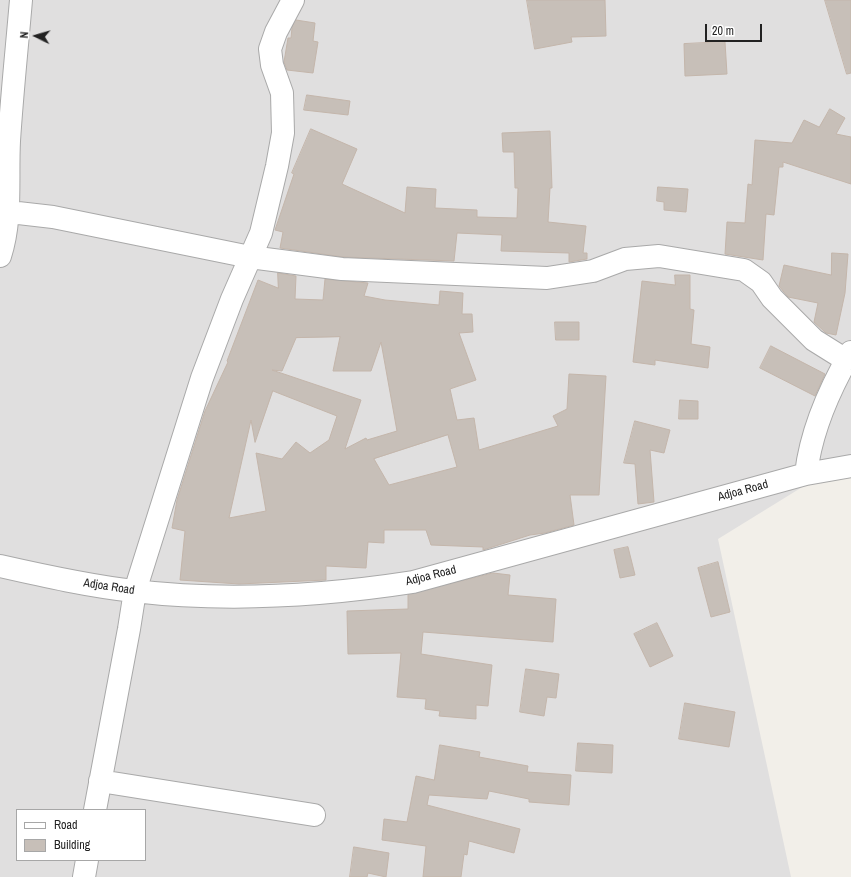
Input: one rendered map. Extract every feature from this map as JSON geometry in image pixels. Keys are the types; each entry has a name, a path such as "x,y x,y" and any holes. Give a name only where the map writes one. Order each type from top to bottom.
{"street":[{"path":"0,256 4,244 4,211 21,0"},
{"path":"95,809 130,629 135,591 195,399 232,299 250,257 257,246 261,233 283,133 282,93 272,65 270,49 276,32 293,0"},
{"path":"4,211 53,218 250,257 342,269 520,278 555,277 593,271 625,259 659,256 744,270 761,282 772,298 814,340 849,356 816,426 808,453 806,474"},
{"name":"Adjoa Road","path":"0,566 50,578 135,591 202,596 268,596 351,591 413,582 806,474 851,466"},
{"path":"100,781 314,815"},
{"path":"84,877 87,861"}],"shaded area":[{"path":"0,0 851,0 851,457 718,539 791,877 0,877"}],"building":[{"path":"527,0 605,0 606,36 571,37 572,42 535,49"},
{"path":"825,0 851,0 851,73 847,74"},
{"path":"296,20 315,23 313,41 318,42 313,73 287,70 284,62 288,38 291,38 292,28"},
{"path":"725,42 727,74 685,76 684,44"},
{"path":"307,95 350,101 348,115 304,110"},
{"path":"830,109 845,118 836,134 851,137 851,184 783,162 783,167 779,167 774,215 766,214 763,260 725,254 727,222 745,223 748,184 752,185 755,140 792,143 804,120 819,127"},
{"path":"311,129 357,149 342,184 405,213 407,187 436,189 435,208 477,210 477,217 517,218 518,188 515,188 514,152 503,152 502,133 550,131 552,188 550,188 548,222 586,226 583,253 587,253 587,259 569,262 569,253 501,251 502,235 457,233 454,261 343,257 280,248 283,232 275,230 294,174 292,173"},
{"path":"658,187 688,189 686,212 664,210 664,202 657,201"},
{"path":"832,253 848,254 845,293 836,335 826,333 814,322 818,303 788,297 779,286 784,265 831,275"},
{"path":"278,273 296,276 295,299 323,300 325,279 368,283 364,296 385,300 439,305 440,291 463,293 462,314 472,314 473,332 459,333 476,380 450,389 457,420 474,418 479,450 558,426 553,416 567,409 569,374 606,376 599,495 570,495 574,525 545,533 530,535 483,550 483,547 431,545 426,530 384,530 384,543 368,542 366,568 326,566 326,580 239,584 180,580 185,531 172,528 177,500 205,411 228,362 227,361 258,280 278,288","holes":["340,337 333,371 371,371 381,342 397,431 367,440 366,438 345,449 361,400 272,370 282,371 296,338","273,391 337,416 329,440 310,453 296,442 282,459 256,453 266,511 229,518 251,420 255,442","448,435 457,467 389,485 374,459"]},
{"path":"675,275 690,275 690,309 694,310 691,344 710,347 708,368 655,360 655,365 633,362 642,281 675,285"},
{"path":"555,322 579,322 579,340 556,340"},
{"path":"771,346 825,374 815,396 760,368"},
{"path":"680,400 698,401 698,419 679,419"},
{"path":"635,421 670,430 664,453 650,450 654,502 638,504 635,464 624,463"},
{"path":"628,547 635,575 620,578 614,550"},
{"path":"718,562 730,612 711,617 698,568"},
{"path":"493,573 510,575 508,595 556,599 553,642 423,632 421,654 492,665 488,706 476,705 476,719 439,716 440,711 425,709 426,699 397,697 401,653 348,654 347,611 408,609 408,595"},
{"path":"657,623 673,656 650,667 634,634"},
{"path":"526,669 559,674 556,698 547,697 544,716 520,712"},
{"path":"685,703 735,712 729,747 679,739"},
{"path":"578,743 613,745 612,773 576,771"},
{"path":"440,745 480,752 479,757 528,766 527,772 571,775 569,805 529,802 529,799 489,791 487,799 429,795 427,805 520,829 514,853 469,841 467,855 464,854 461,877 423,877 426,846 382,840 384,819 407,822 416,776 434,780"},
{"path":"354,847 389,853 386,877 368,873 367,877 350,877"}]}
